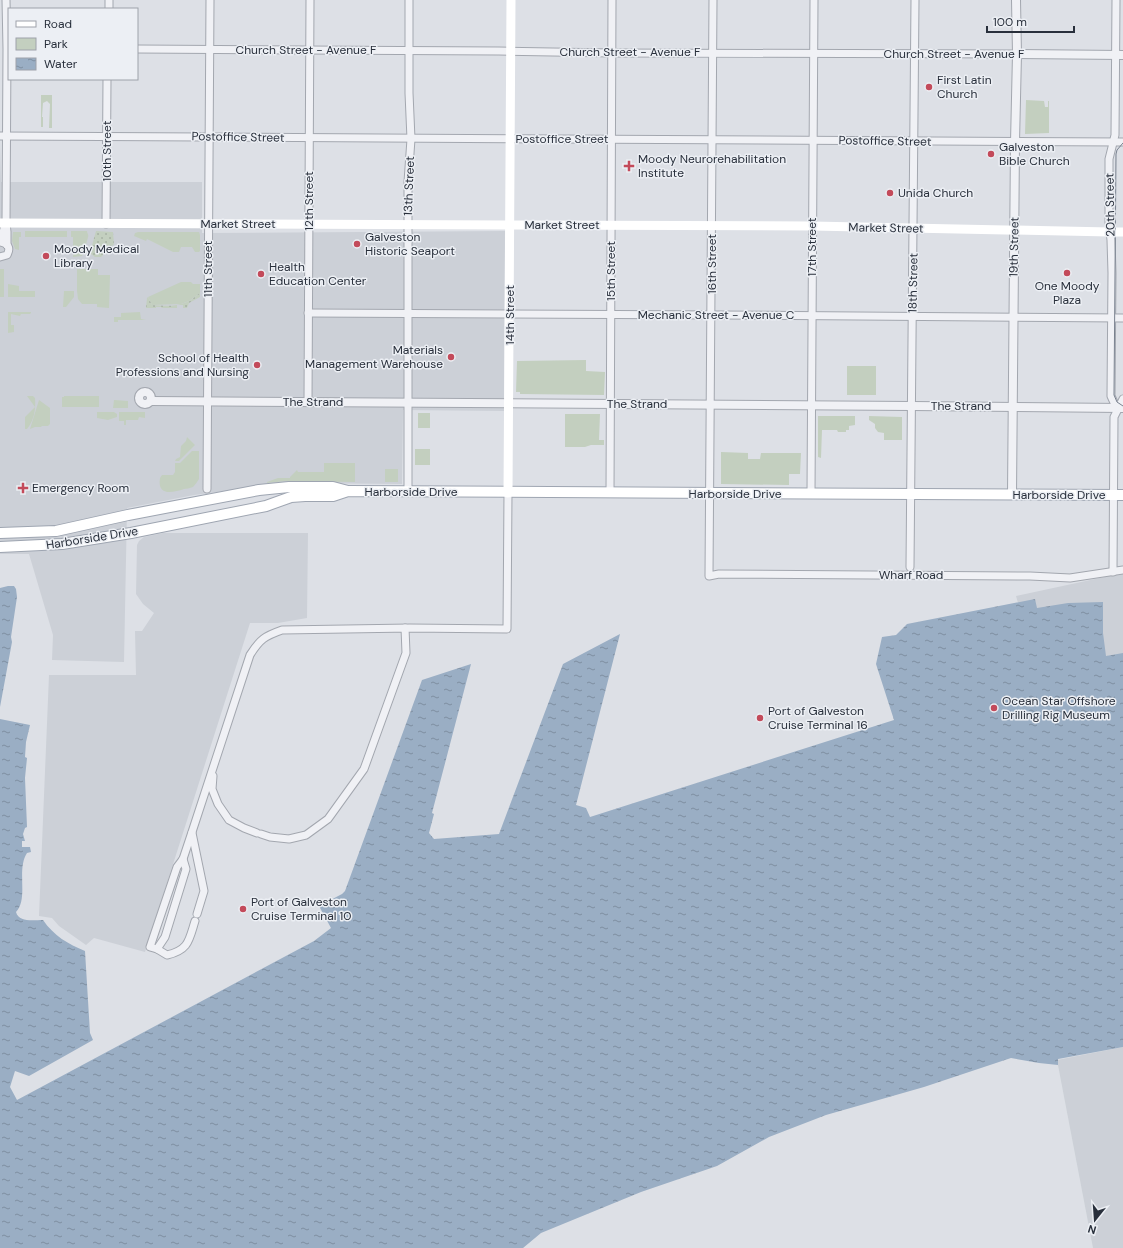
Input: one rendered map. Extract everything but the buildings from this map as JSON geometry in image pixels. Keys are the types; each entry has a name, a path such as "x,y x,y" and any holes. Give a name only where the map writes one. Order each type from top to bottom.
{"main road":[{"name":"14th Street","path":"508,492 511,0"},
{"name":"Market Street","path":"3,223 712,225 1110,232 1122,234"},
{"name":"Harborside Drive","path":"0,533 56,531 128,515 259,490 289,487 333,487 348,491 408,492 1118,495"},
{"name":"Harborside Drive","path":"0,547 60,545 131,533 266,506 291,497 333,496 348,491"},
{"path":"128,515 131,533"},
{"path":"56,531 60,545"}],"street":[{"path":"0,257 5,256 8,252 8,247 2,242 7,232 3,223 6,0"},
{"name":"11th Street","path":"207,489 210,0"},
{"name":"12th Street","path":"308,402 310,0"},
{"name":"13th Street","path":"408,492 408,182 411,139 409,94 409,0"},
{"name":"15th Street","path":"610,493 612,0"},
{"name":"16th Street","path":"708,576 711,404 714,0"},
{"name":"17th Street","path":"811,494 814,0"},
{"name":"18th Street","path":"910,567 915,0"},
{"name":"19th Street","path":"1012,494 1017,54 1016,0"},
{"name":"20th Street","path":"1116,0 1120,55 1114,142 1109,159 1109,222 1111,396 1120,409"},
{"name":"Church Street - Avenue F","path":"138,49 1120,55"},
{"name":"10th Street","path":"106,224 107,80"},
{"name":"Postoffice Street","path":"3,136 1123,142"},
{"name":"Mechanic Street - Avenue C","path":"308,313 611,315 711,314 1123,318"},
{"name":"20th Street","path":"1113,572 1118,495 1114,417 1120,409 1123,398"},
{"name":"The Strand","path":"151,401 1013,406 1120,409"},
{"name":"14th Street","path":"405,628 506,629 508,492"},
{"name":"Wharf Road","path":"708,576 726,574 1030,576 1070,578 1123,570"},
{"path":"192,832 204,892 187,945 175,953 167,955 154,948 178,867 192,832 250,655 257,643 268,635 282,630 405,628 406,654 364,769 328,819 306,835 289,839 270,837 244,828 229,820 218,804 212,790 214,766"}],"shaded area":[{"path":"0,141 1,182 202,182 202,233 505,231 504,411 403,410 402,484 286,483 194,495 127,508 124,662 52,660 53,635 29,554 0,554"},
{"path":"163,533 308,533 307,618 278,623 250,623 145,952 94,938 86,945 59,926 52,918 39,916 49,675 136,675 135,631 142,631 154,613 143,604 136,594 137,545 144,537"},
{"path":"1123,573 1123,666 1037,669 1016,596"},
{"path":"1123,1047 1123,1248 1093,1248 1057,1060"}],"green space":[{"path":"41,95 52,95 52,128 49,128 50,104 47,101 43,103 43,127 41,127"},
{"path":"1026,100 1044,101 1045,107 1048,107 1049,101 1049,133 1025,134"},
{"path":"25,231 67,231 67,237 25,237"},
{"path":"71,231 87,231 88,236 82,256 73,257 73,237 71,237"},
{"path":"96,231 113,232 114,244 101,257 95,257 91,254"},
{"path":"13,232 21,232 21,237 19,237 19,250 15,249 12,241"},
{"path":"199,232 200,251 195,252 192,247 181,247 179,252 173,252 147,239 146,241 134,236 135,233"},
{"path":"0,269 4,269 4,297 0,297"},
{"path":"77,269 98,269 98,275 110,275 109,308 97,307 97,304 82,304 78,299"},
{"path":"181,282 200,284 200,293 189,301 181,304 152,305 148,297"},
{"path":"8,284 19,286 19,291 35,291 35,297 8,297"},
{"path":"64,291 74,291 74,297 66,307 63,307"},
{"path":"200,293 200,297 189,303 187,308 183,308 183,305 177,305 177,308 146,308 148,297 152,305 165,306 183,304"},
{"path":"8,312 31,313 21,314 20,316 11,314 11,325 14,325 14,332 8,333"},
{"path":"140,312 141,319 146,320 118,320 118,322 114,322 114,317 121,317 121,313"},
{"path":"586,360 586,371 605,372 604,395 520,394 520,392 516,392 517,361"},
{"path":"847,366 876,366 876,395 847,395"},
{"path":"27,396 33,396 35,398 35,406"},
{"path":"99,396 99,407 62,407 62,397"},
{"path":"39,400 50,408 50,424 48,426 30,429"},
{"path":"114,400 128,401 128,408 113,408"},
{"path":"35,407 34,415 27,429 25,429 25,417"},
{"path":"97,412 114,412 117,414 117,417 108,420 97,418"},
{"path":"119,412 145,412 145,418 139,417 138,420 126,420 126,425 124,425 124,421 119,421"},
{"path":"418,413 430,413 430,428 418,428"},
{"path":"565,414 600,414 599,440 604,440 604,445 565,447"},
{"path":"818,416 855,416 855,425 849,426 849,430 846,430 846,432 838,432 837,430 822,430 821,458 818,457"},
{"path":"869,416 902,417 902,440 884,440 884,433 878,432 875,428 875,424 869,420"},
{"path":"187,437 195,445 179,461 175,461 180,457 181,446 186,441"},
{"path":"415,449 430,449 430,465 415,465"},
{"path":"192,451 199,451 199,479 193,487 175,492 166,492 163,490 160,484 160,478 162,475 173,475 175,472 175,463 180,463"},
{"path":"721,452 748,453 748,459 760,459 761,453 801,453 800,474 789,474 789,485 721,484"},
{"path":"324,463 355,463 355,482 286,481 267,483 278,478 290,478 297,470 298,472 324,472"},
{"path":"385,469 398,469 398,482 385,482"}],"water":[{"path":"14,586 17,597 11,637 12,642 0,707 0,588"},
{"path":"1035,599 1037,608 1068,603 1103,602 1103,633 1106,656 1123,653 1123,1047 1058,1059 1058,1065 1011,1058 924,1087 826,1115 769,1137 717,1166 641,1192 541,1233 523,1248 0,1248 0,719 30,725 26,742 25,757 27,758 25,778 27,827 25,828 23,834 25,841 22,841 22,847 30,847 31,852 27,853 22,867 22,899 16,912 20,918 23,919 43,920 52,931 62,939 85,951 90,1033 93,1040 29,1076 15,1071 10,1087 17,1100 314,941 331,928 319,906 345,891 422,680 471,664 432,813 434,814 429,833 434,839 499,834 563,664 620,634 576,805 586,808 590,817 894,720 876,664 882,637 896,635 907,624"}],"tram line":[{"path":"1123,143 1117,150 1116,154 1114,395 1117,402 1123,406"}],"place":[{"name":"First Latin Church","path":"929,87"},
{"name":"Galveston Bible Church","path":"991,154"},
{"name":"Moody Neurorehabilitation Institute","path":"629,166"},
{"name":"Unida Church","path":"890,193"},
{"name":"Galveston Historic Seaport","path":"357,244"},
{"name":"Moody Medical Library","path":"46,256"},
{"name":"One Moody Plaza","path":"1067,273"},
{"name":"Health Education Center","path":"261,274"},
{"name":"Materials Management Warehouse","path":"451,357"},
{"name":"School of Health Professions and Nursing","path":"257,365"},
{"name":"Emergency Room","path":"23,488"},
{"name":"Ocean Star Offshore Drilling Rig Museum","path":"994,708"},
{"name":"Port of Galveston Cruise Terminal 16","path":"760,718"},
{"name":"Port of Galveston Cruise Terminal 10","path":"243,909"}]}
